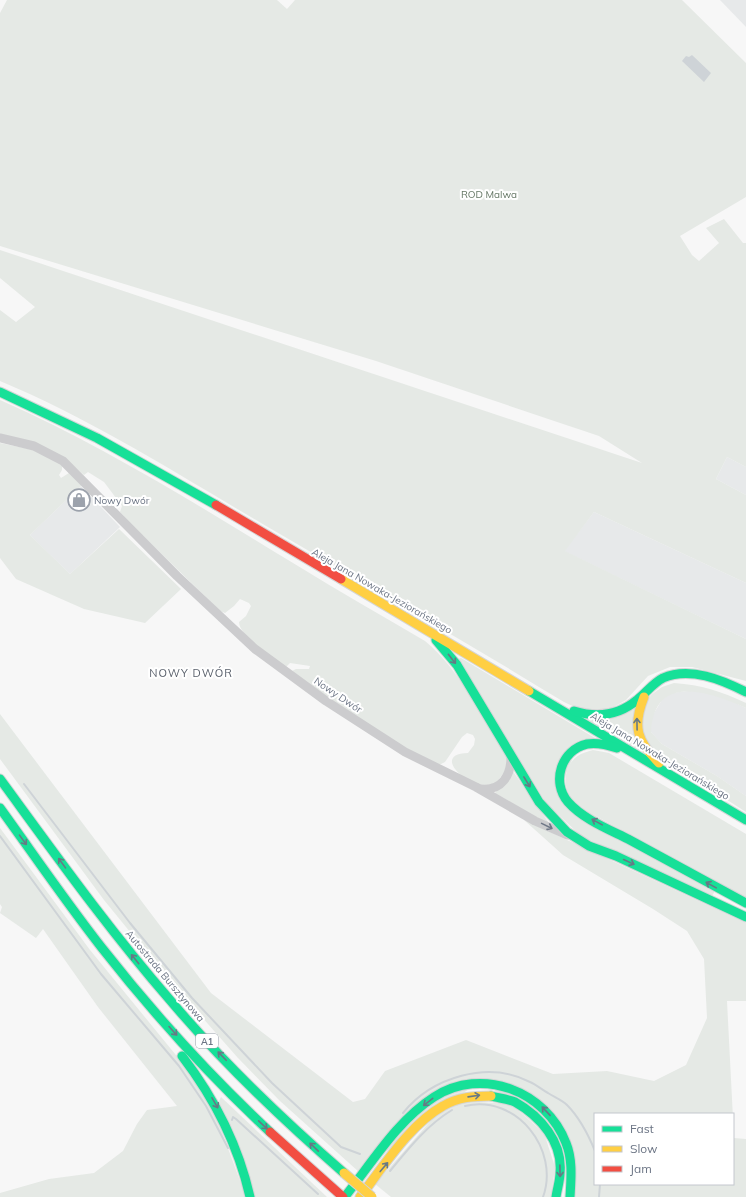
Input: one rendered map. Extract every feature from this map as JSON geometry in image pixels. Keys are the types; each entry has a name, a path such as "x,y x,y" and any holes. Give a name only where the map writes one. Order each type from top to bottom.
{"main road":[{"name":"Aleja Jana Nowaka-Jeziorańskiego","path":"0,392 97,438 140,461 426,629 746,820"},
{"path":"426,629 457,665 539,802 550,816 567,832 580,842 746,917"},
{"path":"542,698 585,716 597,717 612,715 629,708 659,680 679,674 695,674 743,690"},
{"path":"645,692 636,720 637,733 653,756 674,777"},
{"path":"637,755 600,743 586,744 577,748 568,755 559,775 559,786 564,798 575,809 594,821 746,903"},
{"name":"Autostrada Bursztynowa","path":"0,779 90,901 164,994 249,1085 372,1197"},
{"name":"A1","path":"0,808 104,950 137,992 236,1099 331,1187 344,1197"},
{"path":"137,992 146,1012 190,1066 217,1106 238,1150 250,1197"},
{"path":"344,1197 402,1127 421,1107 435,1096 452,1089 482,1083 501,1085 525,1094 543,1107 556,1123 566,1143 570,1158 570,1197"},
{"path":"360,1197 429,1115 456,1099 475,1094 498,1096 517,1102 536,1115 545,1126 553,1140 559,1160 559,1185 556,1197"}],"street":[{"name":"Nowy Dwór","path":"0,438 34,446 63,461 182,581 255,649 285,673 405,752 476,787 536,821 580,842"},
{"name":"Nowy Dwór","path":"476,787 487,789 502,784 510,772 511,756"}],"shaded area":[{"path":"720,0 746,0 746,27"},
{"path":"692,55 711,73 704,82 682,61 686,56 689,57"},
{"path":"727,457 746,467 746,495 716,479"},
{"path":"81,486 120,527 70,574 30,535"},
{"path":"594,512 746,583 746,639 564,551"},
{"path":"695,690 725,698 746,708 746,796 717,776 662,744 651,732 651,718 662,700 671,693"}],"green space":[{"name":"ROD Malwa","path":"7,0 277,0 287,9 295,0 682,0 746,63 746,197 680,236 692,255 699,261 719,243 706,228 724,219 743,243 746,243 746,467 727,457 716,479 746,495 746,583 594,512 565,551 746,639 746,681 692,667 670,667 648,676 626,700 610,709 581,710 564,702 451,634 100,429 0,381 0,310 16,322 35,307 0,278 0,250 642,463 599,436 376,361 0,246 0,13"},
{"path":"0,400 77,437 152,478 425,641 448,665 470,695 507,755 509,766 496,783 486,785 476,784 461,775 452,764 453,758 458,755 468,753 474,745 475,739 473,735 467,733 462,737 445,762 436,764 407,750 290,672 296,669 309,669 310,666 290,663 285,668 258,647 245,634 239,622 246,616 251,606 249,603 240,599 225,613 220,611 120,512 122,506 104,482 88,472 84,475 64,458 45,448 36,444 0,435"},
{"path":"0,443 39,451 62,465 62,470 59,475 61,478 69,473 83,484 30,535 70,574 119,529 181,589 145,623 84,609 16,579 0,558"},
{"path":"461,658 595,738 580,742 558,792 715,891 712,896 581,836 546,803 458,659"},
{"path":"674,683 711,689 746,703 746,708 732,702 701,693 686,692 673,694 662,701 654,713 651,732 662,744 717,776 746,796 746,812 651,751 641,736 644,706 651,695 662,687"},
{"path":"635,708 642,754 587,721"},
{"path":"0,714 211,993 353,1102 365,1099 385,1071 466,1040 553,1074 607,1071 654,1081 686,1065 707,1018 704,959 687,931 563,855 524,820 746,923 746,1001 727,1001 733,1113 594,1113 594,1185 734,1185 734,1138 746,1139 746,1197 574,1197 575,1159 482,1079 359,1172 280,1101 238,1058 170,981 104,900 0,759"},
{"path":"593,750 609,753 746,834 746,898 583,809 574,801 571,798 566,786 566,773 568,767 571,762 583,753"},
{"path":"512,770 551,826 495,793"},
{"path":"0,828 90,950 193,1076 212,1105 246,1197 0,1197 0,1193 49,1179 94,1173 123,1151 137,1124 147,1110 177,1106 98,1007 43,929 36,938 0,913 2,907 0,904"},
{"path":"221,1097 327,1197 253,1197 219,1101"},
{"path":"464,1101 511,1104 544,1133 555,1167 551,1197 391,1197 375,1184 434,1117"}],"waterway":[{"path":"24,784 130,923 192,998 272,1083 341,1147 360,1154"},
{"path":"0,836 101,974 179,1066 206,1106 228,1148"},
{"path":"403,1113 415,1100 429,1090 445,1082 462,1076 497,1072 533,1083 567,1105 583,1126 594,1148"},
{"path":"465,1106 484,1105 502,1109 517,1117 530,1129 540,1144 545,1161 547,1179 543,1197"},
{"path":"390,1171 426,1130 452,1110"},
{"path":"232,1120 233,1117 236,1119 318,1194"},
{"path":"599,1197 600,1185"}],"traffic: fast":[{"path":"0,392 97,438 216,505"},
{"path":"436,640 457,665 539,802 567,832 589,846 616,856 746,917"},
{"path":"574,711 599,715 615,712 630,705 663,678 684,673 716,679 746,692"},
{"path":"529,691 746,820"},
{"path":"617,748 591,743 578,747 571,753 561,768 560,776 560,785 568,802 581,814 596,823 746,903"},
{"path":"0,779 125,946 190,1023 254,1090 344,1173"},
{"path":"0,808 63,896 121,972 203,1066 270,1132"},
{"path":"182,1056 205,1089 224,1123 239,1159 250,1197"},
{"path":"347,1194 387,1142 421,1106 434,1097 453,1088 472,1084 492,1084 510,1089 528,1097 544,1110 557,1125 566,1143 570,1156 570,1197"},
{"path":"491,1096 515,1102 541,1122 548,1131 558,1151 560,1162 560,1176 556,1197"}],"traffic: slow":[{"path":"341,579 529,691"},
{"path":"644,697 638,717 639,733 646,748 659,763"},
{"path":"360,1197 408,1135 431,1114 443,1106 460,1099 491,1096"},
{"path":"344,1173 372,1197"}],"traffic: jam":[{"path":"216,505 341,579"},
{"path":"270,1132 343,1197"}],"place":[{"name":"Nowy Dwór","path":"79,500"}],"district":[{"name":"NOWY DWÓR","path":"191,673"}]}
